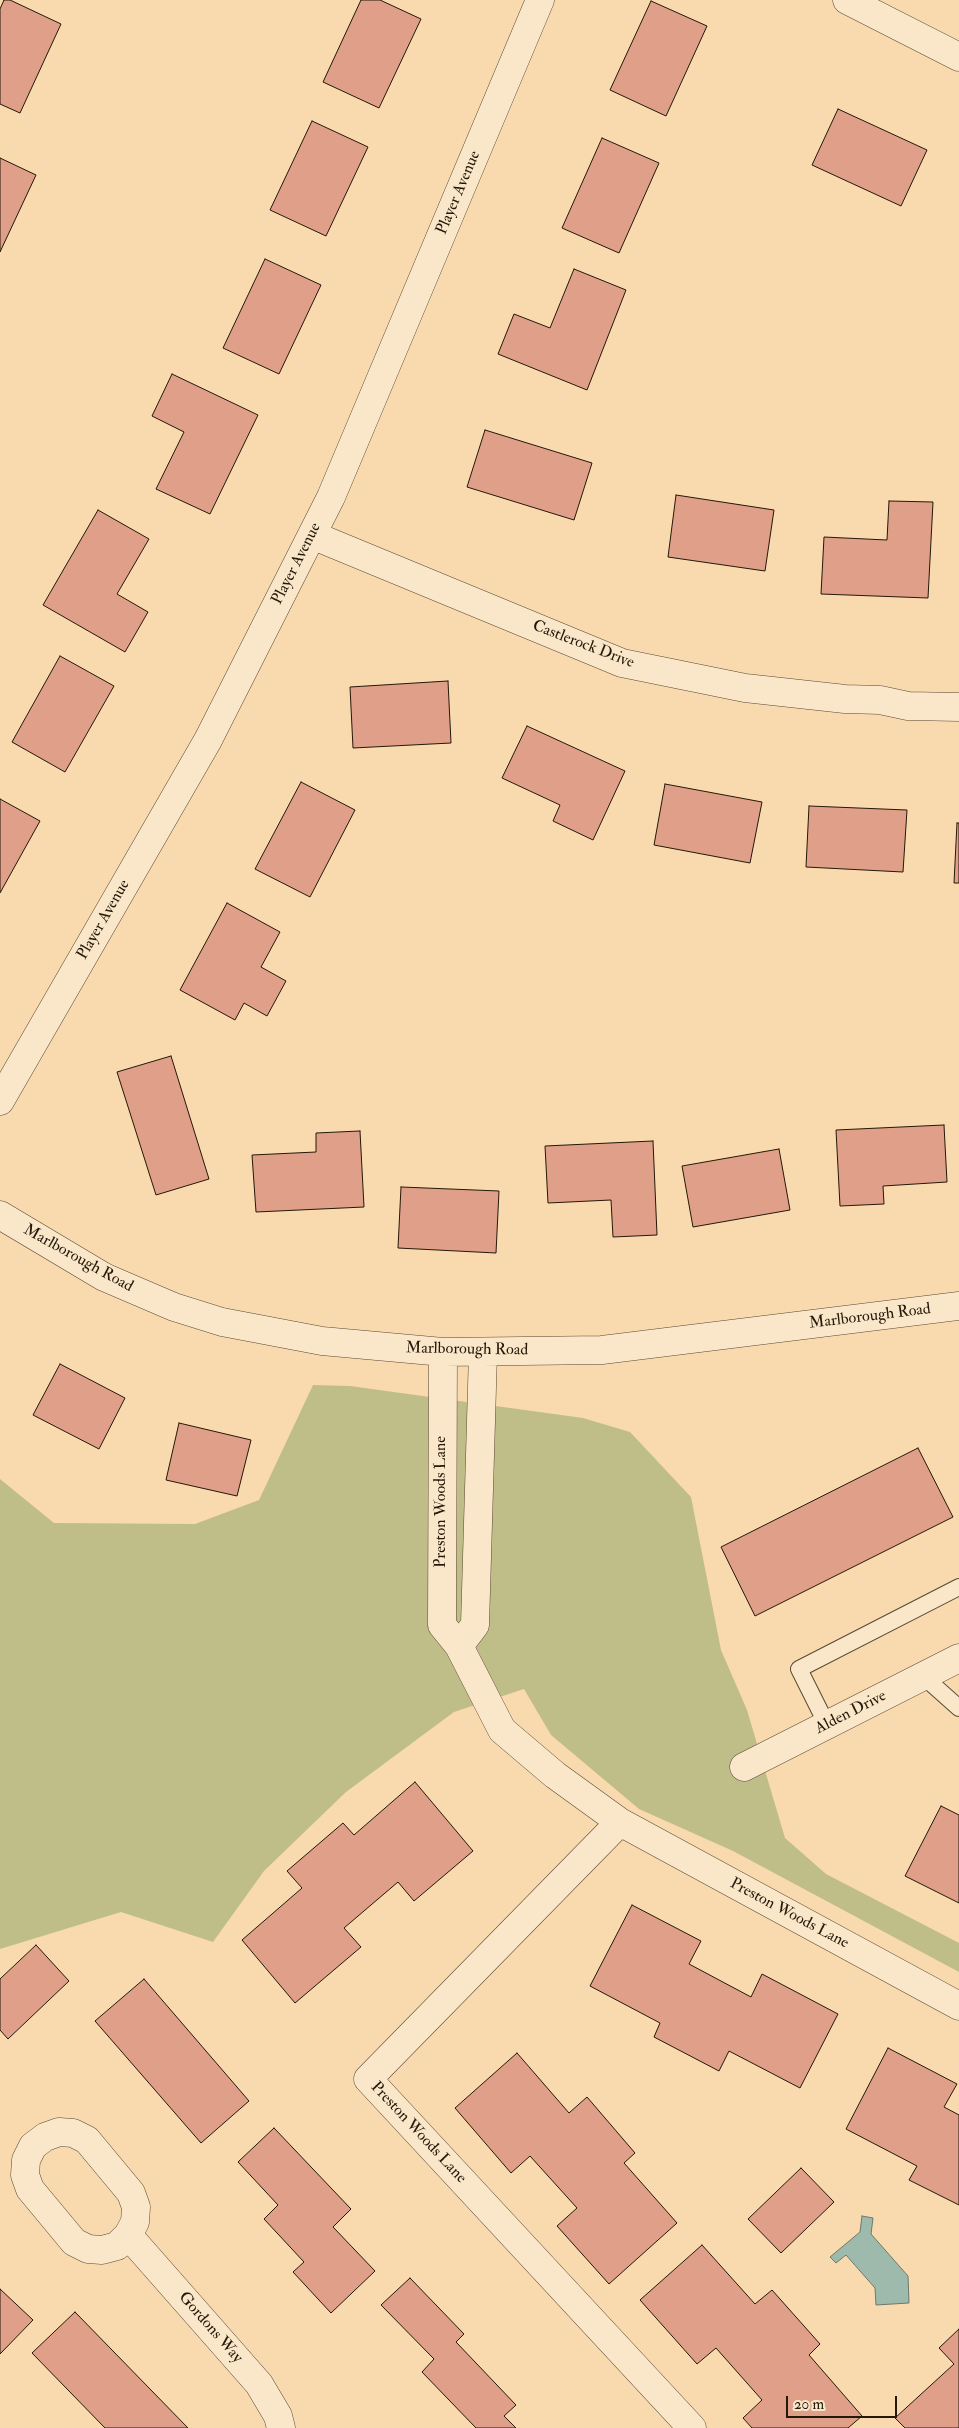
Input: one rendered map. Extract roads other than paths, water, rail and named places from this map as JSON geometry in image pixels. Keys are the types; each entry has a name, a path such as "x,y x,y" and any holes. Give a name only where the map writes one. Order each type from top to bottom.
{"street":[{"name":"Player Avenue","path":"0,1101 208,740 331,497 540,0"},
{"path":"847,0 959,57"},
{"name":"Castlerock Drive","path":"312,535 622,663 745,688 845,699 880,700 908,706 959,707"},
{"name":"Marlborough Road","path":"0,1215 104,1276 174,1307 214,1320 322,1341 443,1352 483,1353 602,1350 959,1306"},
{"name":"Preston Woods Lane","path":"443,1352 442,1625 459,1646 502,1730 555,1775 620,1822 959,2006"},
{"path":"459,1646 475,1625 483,1353"},
{"name":"Alden Drive","path":"744,1768 959,1658"},
{"name":"Preston Woods Lane","path":"620,1822 368,2079 692,2428"},
{"path":"59,2132 73,2133 87,2140 131,2193 136,2207 135,2222 128,2235 117,2246 102,2250 88,2249 74,2242 30,2189 25,2175 26,2160 33,2146 45,2137 59,2132"},
{"name":"Gordons Way","path":"128,2235 259,2384 278,2416 282,2428"}],"lane":[{"path":"827,1725 799,1669 959,1587"},
{"path":"923,1676 959,1708"}]}
